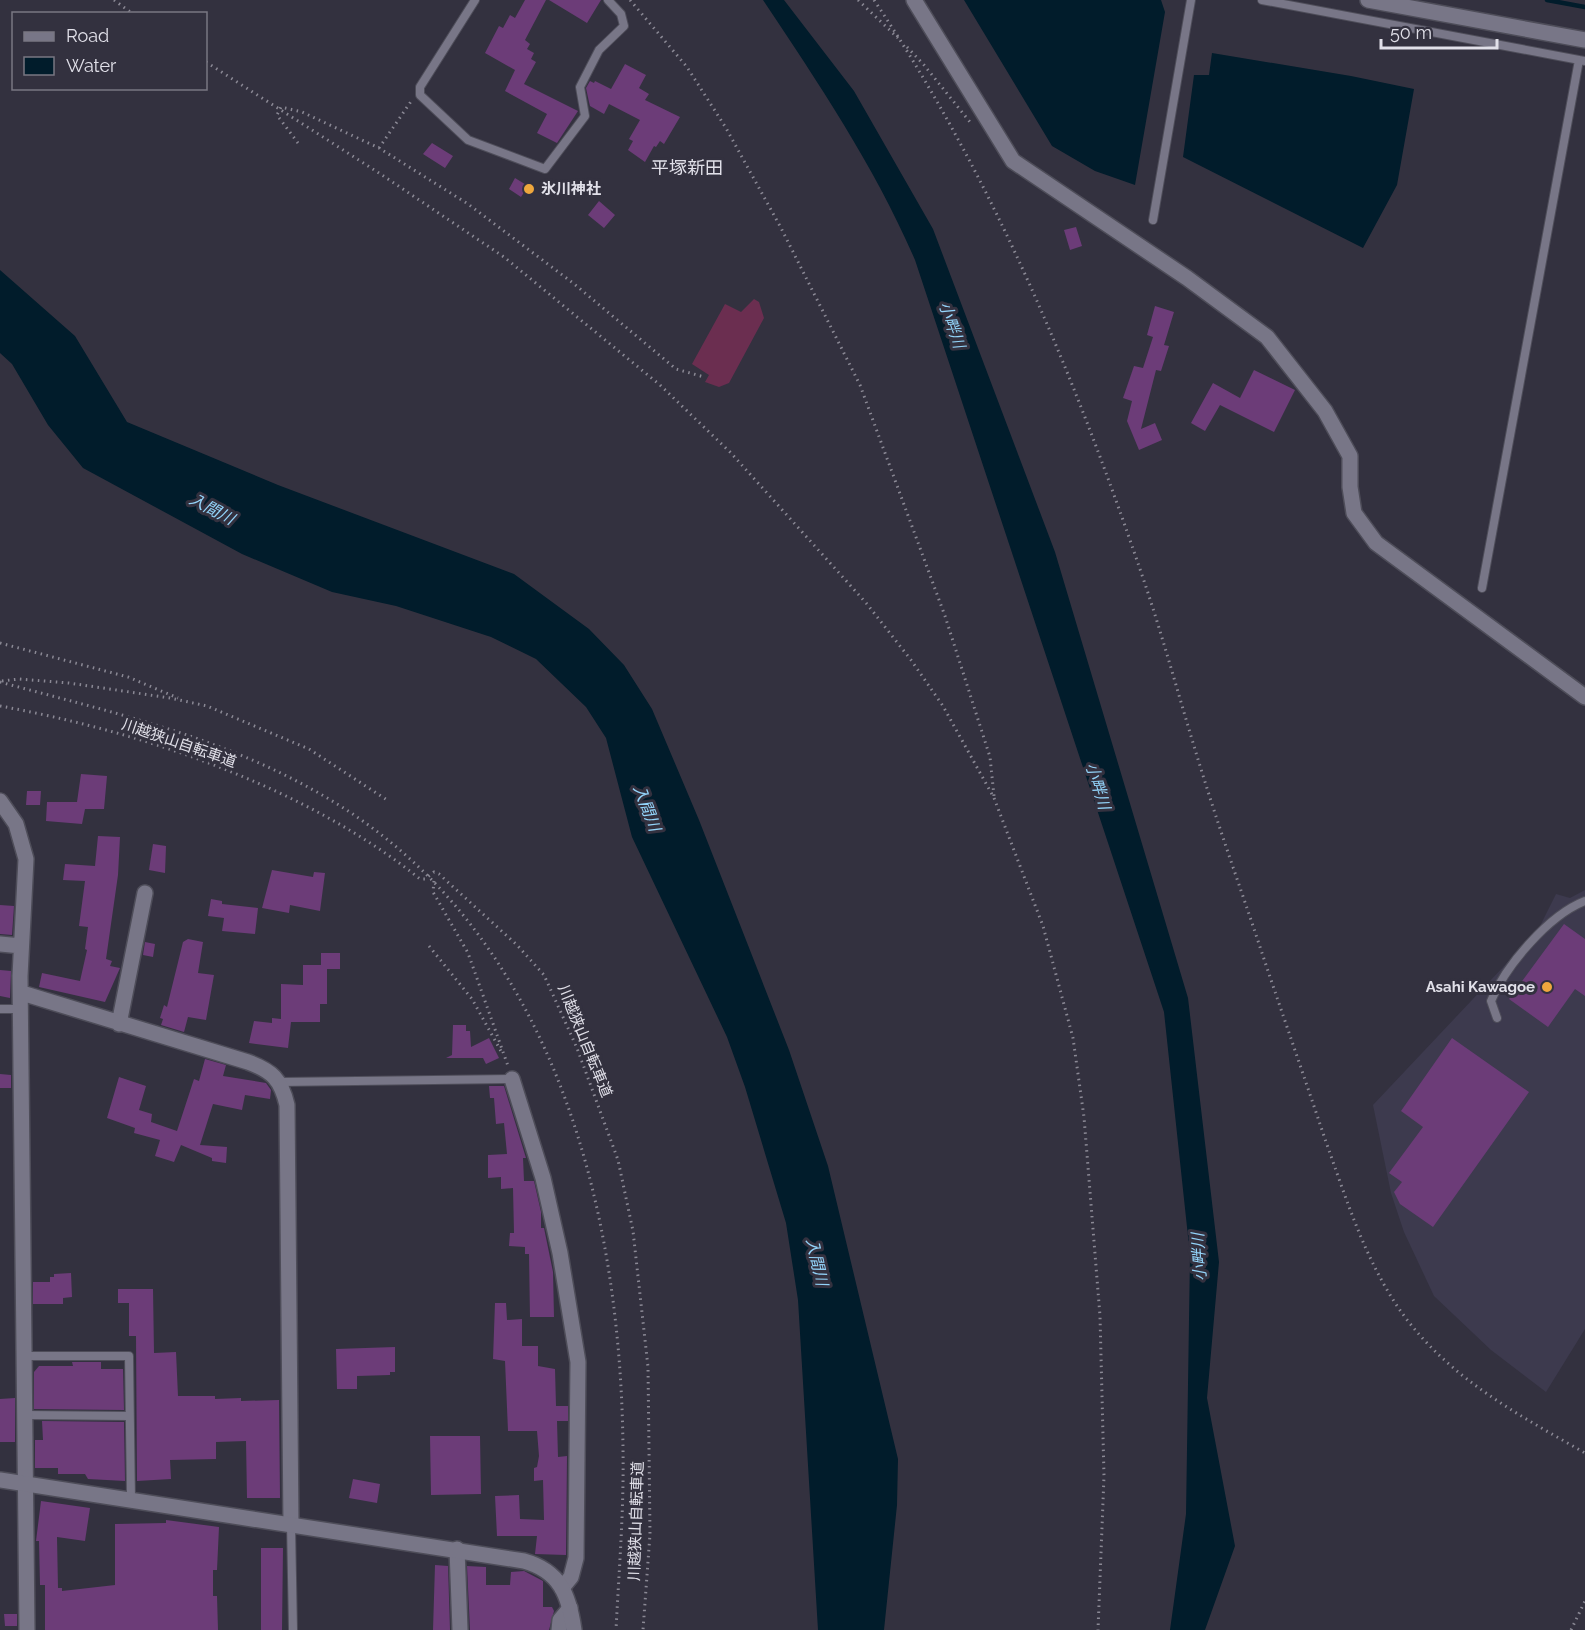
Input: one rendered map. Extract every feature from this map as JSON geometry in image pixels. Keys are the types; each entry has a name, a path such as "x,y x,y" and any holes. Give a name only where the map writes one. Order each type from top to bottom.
{"street":[{"path":"914,0 1013,161 1187,278 1267,337 1325,411 1350,456 1350,487 1354,513 1376,543 1585,697"},
{"path":"1368,0 1585,40"},
{"path":"0,801 16,824 26,859 21,946 27,1630"},
{"path":"119,1023 145,893"},
{"path":"0,944 21,946"},
{"path":"22,993 248,1062 268,1070 283,1089 286,1105 291,1526"},
{"path":"512,1079 527,1120 550,1210 578,1362 576,1558 571,1577 562,1588"},
{"path":"0,1480 291,1526 457,1549 537,1564 550,1572 562,1588 570,1608 574,1630"},
{"path":"457,1549 460,1630"},
{"path":"559,1630 560,1620 570,1608"}],"lane":[{"path":"475,0 418,91 468,140 545,169 585,116 580,87 599,50 624,26 621,14 608,0"},
{"path":"1153,220 1191,0"},
{"path":"1262,0 1582,61 1482,588"},
{"path":"1497,1018 1491,1001 1515,962 1566,909 1585,901"},
{"path":"0,1009 22,1009"},
{"path":"279,1082 512,1079"},
{"path":"25,1356 129,1356 131,1500"},
{"path":"26,1415 129,1416"},
{"path":"291,1526 293,1630"}],"path":[{"path":"114,0 131,12"},
{"path":"630,0 687,67 726,128 812,289 860,385 945,616 990,757 994,798"},
{"path":"858,0 924,64 974,127"},
{"path":"874,0 903,43 964,150 1027,277 1108,482 1172,666 1205,782 1357,1230 1400,1311 1426,1343 1458,1373 1493,1400 1585,1453"},
{"path":"207,63 278,111 379,173 504,257 660,385 731,453 867,604 911,660 943,706 994,798 1043,926 1064,997 1073,1038 1084,1117 1097,1250 1103,1400 1103,1556 1098,1630"},
{"path":"379,148 418,91"},
{"path":"298,143 278,121 278,111 281,107 302,112 379,148 468,204 573,283 676,369 704,377"},
{"path":"0,643 128,677 185,701"},
{"path":"0,681 19,679 69,683 207,706 309,749 387,800"},
{"path":"0,681 161,725 258,763 340,806 398,848 430,876 474,928 510,981 561,1083 582,1148 609,1271 618,1341 623,1451 616,1630"},
{"name":"川越狭山自転車道","path":"0,706 136,738 219,768 303,805 354,831 420,879 434,872 439,874 517,945 544,975 578,1047 618,1160 633,1231 648,1366 650,1534 643,1630"},
{"path":"434,881 434,892 468,953 512,1079"},
{"path":"429,946 472,999 506,1060"},
{"path":"1571,1630 1585,1601"}],"shaded area":[{"path":"754,299 759,302 764,318 729,383 719,387 705,382 709,375 692,364 725,304 741,312"},
{"path":"1585,890 1585,1329 1546,1392 1491,1350 1434,1296 1404,1232 1391,1193 1373,1105 1538,930 1556,894 1570,898"}],"water":[{"name":"小畔川","path":"763,0 784,0 854,91 933,229 1055,552 1188,998 1219,1262 1207,1398 1235,1546 1205,1630 1170,1630 1186,1514 1190,1255 1164,1012 915,260 864,159"},
{"path":"964,0 1161,0 1165,12 1135,185 1095,171 1052,146"},
{"path":"1212,53 1414,89 1397,185 1363,248 1183,157 1194,75 1209,75"},
{"name":"入間川","path":"0,270 75,336 127,422 278,485 514,574 589,629 624,665 652,709 699,820 789,1050 828,1166 898,1459 897,1505 884,1630 818,1630 798,1300 786,1223 745,1087 727,1037 632,837 606,738 586,707 536,659 491,637 396,606 332,592 242,554 83,468 48,425 12,364 0,353"}],"building":[{"path":"525,0 546,0 525,40 530,44 527,49 534,53 531,59 536,62 524,84 578,111 557,143 537,133 547,114 505,91 515,70 485,53 499,26 503,28 510,15 515,18"},
{"path":"549,0 601,0 587,23"},
{"path":"625,64 646,75 639,88 649,94 645,100 680,117 664,144 660,141 656,147 654,146 645,162 628,150 633,141 629,139 640,120 609,104 604,114 590,106 586,88 590,81 594,83 595,81 611,89"},
{"path":"432,143 453,156 445,168 423,154"},
{"path":"515,178 528,186 521,197 509,189"},
{"path":"599,201 615,215 604,228 588,215"},
{"path":"1076,227 1082,246 1070,250 1064,230"},
{"path":"1155,306 1174,312 1164,345 1169,346 1161,371 1156,370 1141,429 1155,423 1162,440 1139,450 1127,421 1132,401 1123,398 1134,366 1143,368 1153,337 1147,335"},
{"path":"1254,370 1295,390 1274,432 1220,405 1205,431 1191,423 1213,383 1240,398"},
{"path":"81,774 107,776 104,809 85,809 82,824 46,821 47,802 77,802"},
{"path":"27,791 41,791 40,805 26,805"},
{"path":"98,836 120,837 118,875 106,959 112,961 110,966 120,968 105,1002 39,987 42,973 80,981 87,950 85,949 88,927 79,926 85,881 63,880 65,864 95,866"},
{"path":"153,844 166,846 165,873 149,870"},
{"path":"272,870 313,877 314,872 325,873 320,911 290,905 289,913 262,908"},
{"path":"211,899 222,901 222,904 258,908 255,934 222,931 224,918 208,916"},
{"path":"0,905 14,906 12,935 0,934"},
{"name":"Asahi Kawagoe","path":"1564,924 1585,939 1585,996 1575,989 1548,1027 1509,999"},
{"path":"188,939 203,942 198,973 214,975 206,1020 188,1017 184,1032 161,1025 163,1019 160,1018 164,1005 167,1007 183,942"},
{"path":"145,942 155,944 153,957 143,955"},
{"path":"321,953 340,953 340,969 327,969 327,1004 320,1004 320,1022 291,1022 288,1048 249,1043 254,1021 272,1023 272,1018 281,1019 281,984 303,985 303,965 321,965"},
{"path":"0,970 11,971 10,998 0,996"},
{"path":"453,1025 466,1025 466,1031 470,1031 471,1047 489,1038 499,1058 486,1064 483,1058 446,1058 452,1055"},
{"path":"1452,1038 1529,1092 1433,1227 1400,1204 1394,1192 1402,1182 1389,1173 1423,1127 1401,1111"},
{"path":"205,1059 226,1065 223,1076 266,1083 271,1090 270,1099 245,1095 242,1110 213,1104 200,1145 227,1147 226,1163 212,1161 212,1158 181,1145 174,1162 155,1156 160,1140 134,1133 135,1128 107,1118 119,1077 146,1086 139,1110 152,1114 151,1122 177,1131 194,1079 199,1081"},
{"path":"0,1074 11,1075 11,1088 0,1088"},
{"path":"489,1086 504,1086 526,1158 523,1158 524,1181 534,1181 541,1212 541,1228 544,1228 553,1272 554,1317 530,1317 529,1254 525,1254 525,1247 509,1246 510,1233 514,1233 513,1188 501,1189 501,1177 488,1178 488,1155 507,1154 504,1123 496,1124 494,1098 490,1098"},
{"path":"71,1273 72,1297 63,1298 63,1304 33,1304 33,1282 50,1282 50,1277 54,1277 54,1274"},
{"path":"118,1289 153,1289 154,1353 176,1352 178,1396 215,1396 215,1399 241,1398 241,1401 279,1400 280,1498 247,1498 246,1441 216,1442 216,1459 170,1460 171,1479 137,1481 136,1336 129,1336 129,1303 118,1303"},
{"path":"495,1303 506,1303 507,1320 522,1319 522,1346 538,1346 538,1366 555,1369 556,1406 568,1406 568,1421 557,1421 558,1457 567,1456 566,1555 535,1554 537,1536 497,1536 495,1496 519,1495 520,1519 544,1520 543,1480 534,1481 534,1468 537,1467 539,1456 537,1431 508,1431 505,1361 493,1359"},
{"path":"395,1347 395,1372 390,1372 390,1375 357,1376 357,1389 337,1389 336,1349"},
{"path":"72,1362 101,1362 101,1369 123,1369 124,1410 34,1409 34,1372 39,1366 73,1366"},
{"path":"15,1398 15,1442 0,1442 0,1399"},
{"path":"42,1421 124,1422 125,1481 88,1479 85,1474 58,1474 58,1468 35,1468 35,1440 43,1440"},
{"path":"430,1436 480,1436 481,1494 431,1495"},
{"path":"353,1479 380,1484 377,1503 349,1498"},
{"path":"41,1501 90,1508 85,1541 57,1537 58,1588 62,1588 62,1591 115,1585 115,1524 166,1523 166,1520 219,1527 217,1570 213,1570 213,1596 217,1596 218,1630 45,1630 45,1585 40,1585 39,1541 36,1541"},
{"path":"261,1548 283,1548 282,1630 261,1630"},
{"path":"435,1565 448,1566 450,1630 433,1630"},
{"path":"467,1566 486,1567 486,1585 510,1585 511,1572 524,1571 543,1581 543,1607 552,1607 554,1611 549,1630 470,1630"},
{"path":"4,1614 17,1614 17,1626 5,1626"}],"waterway":[{"path":"1547,0 1585,7"}],"place":[{"name":"氷川神社","path":"529,189"},
{"name":"Asahi Kawagoe","path":"1547,987"}],"district":[{"name":"平塚新田","path":"687,167"}]}
